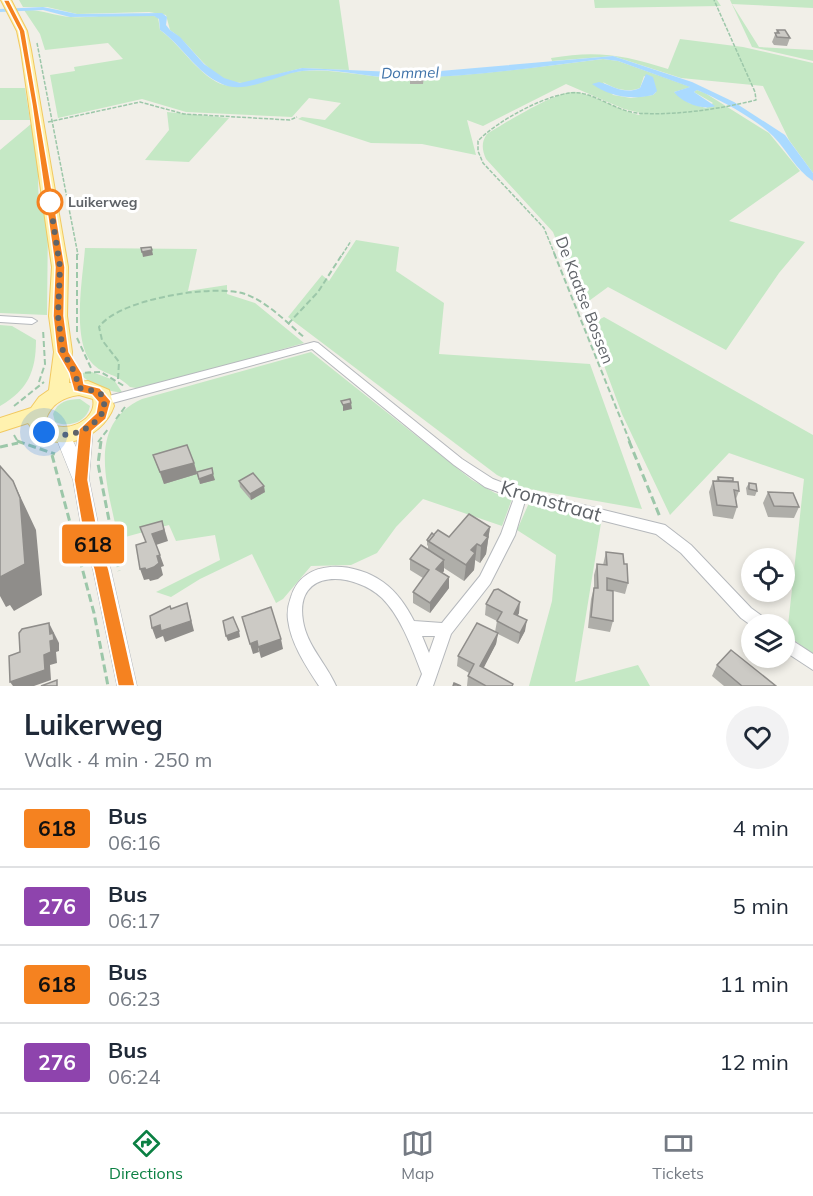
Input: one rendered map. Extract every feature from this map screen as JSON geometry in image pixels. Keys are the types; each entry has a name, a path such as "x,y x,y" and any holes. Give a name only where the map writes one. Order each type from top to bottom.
{"main road":[{"path":"10,6 22,31 30,69 60,267 58,316 63,352 58,393"},
{"path":"63,352 75,373 79,388"},
{"path":"0,434 38,420 49,399 58,393 79,388 96,391 105,401 93,435 63,435 44,432 38,420"},
{"path":"5,417 38,420"}],"street":[{"path":"0,319 32,321"},
{"name":"Kromstraat","path":"314,345 458,462 489,483 521,495 660,529 686,549 747,614"},
{"path":"105,401 314,345"},
{"path":"63,435 81,480 92,538 102,570 127,686"},
{"path":"81,480 93,435"},
{"path":"427,679 445,630 485,580 508,535 521,495"},
{"path":"328,686 310,657 297,622 297,598 312,578 326,572 344,572 375,584 388,595 409,627 427,679"},
{"path":"409,627 445,630"},
{"path":"795,650 813,663"}],"path":[{"name":"De Kaatse Bossen","path":"660,529 660,519 544,228 483,162 478,151 478,141 490,128 564,92 582,93 635,113 727,108 756,100 755,92 714,0"},
{"path":"35,39 79,261 75,312 77,338 91,368 118,379 130,396"},
{"path":"53,121 140,102 196,115 290,120 297,117"},
{"path":"288,324 309,304 351,241"},
{"path":"118,379 121,367 119,359 101,337 99,327 103,320 118,308 173,297 227,290 258,301 314,345"},
{"path":"5,417 39,384 45,364 43,328 39,323 32,321"},
{"path":"93,435 121,581"},
{"path":"0,447 19,443"},
{"path":"52,455 94,613 108,686"}],"green space":[{"path":"19,0 339,0 349,70 302,68 244,83 232,82 212,71 170,30 166,15 149,12 77,14 47,7 23,7"},
{"path":"594,0 717,0 721,6 595,8"},
{"path":"730,0 813,0 813,8 732,4 759,47 813,50 813,61 752,47"},
{"path":"24,10 71,17 137,14 158,17 160,30 202,72 221,84 231,86 315,70 407,78 481,73 603,59 618,61 691,87 674,92 689,103 706,108 713,103 694,92 697,90 705,93 769,133 800,171 729,221 805,242 779,273 726,350 608,287 582,306 553,232 486,159 484,152 483,143 487,134 532,108 568,93 584,94 631,113 639,115 641,113 624,109 566,84 483,126 467,120 476,155 422,144 371,143 298,119 302,117 325,120 341,103 309,98 292,117 186,112 142,99 58,118 50,75 75,71 74,67 123,59 108,43 45,50 40,34","holes":["644,76 652,80 656,92 653,95 631,98 613,95 603,82 630,90 640,88"]},
{"path":"680,39 743,47 813,63 813,173 789,140 763,86 681,78 613,56 552,61 551,58 582,54 610,55 668,69"},
{"path":"0,88 25,88 30,120 0,120"},
{"path":"167,112 229,118 189,162 145,160 169,130"},
{"path":"31,124 39,163 40,200 48,219 47,315 0,313 0,150"},
{"path":"356,240 399,247 396,271 444,303 439,354 590,364 642,509 523,488 497,475 288,317 322,275 329,281"},
{"path":"85,248 197,249 188,291 227,285 227,294 255,303 304,343 142,389 130,387 95,366 87,356 80,327"},
{"path":"604,317 813,435 813,654 795,641 795,614 789,614 791,602 795,602 795,562 804,479 729,453 670,515 622,414 589,325"},
{"path":"0,325 12,326 36,340 36,351 32,370 24,386 0,406"},
{"path":"311,352 472,480 495,493 512,499 502,526 423,499 396,527 377,553 351,565 311,566 283,599 276,603 252,554 200,579 171,597 156,592 220,560 215,535 176,541 169,525 118,539 105,461 106,443 112,426 124,411 142,399"},
{"path":"89,371 114,380 122,392 100,387 80,374"},
{"path":"80,399 90,406 81,420 71,424 55,422 53,414 60,404"},
{"path":"529,503 602,517 575,682 638,665 650,686 529,686 552,601 556,555 517,530"}],"water":[{"name":"Dommel","path":"43,7 77,14 162,13 167,17 166,25 170,30 180,37 204,64 224,78 240,83 302,68 417,73 613,56 692,82 734,102 785,135 813,173 813,181 801,171 773,136 747,116 697,90 694,92 715,106 693,105 674,92 690,87 618,61 603,59 432,77 394,78 315,70 293,73 252,86 231,87 204,73 160,30 159,19 154,16 70,17 43,10 0,12 0,9"},
{"path":"646,74 653,77 657,91 653,95 621,96 606,92 592,84 599,82 629,91 640,88"}],"building":[{"path":"777,30 785,30 790,38 777,37 775,33 779,33"},
{"path":"410,75 424,75 424,80 410,80"},
{"path":"151,247 152,250 142,252 141,248"},
{"path":"350,399 351,403 343,405 341,401"},
{"path":"187,445 194,463 160,472 153,455"},
{"path":"0,466 13,481 20,498 25,564 0,577"},
{"path":"212,468 213,474 199,479 197,472"},
{"path":"253,473 264,486 250,494 239,481"},
{"path":"718,477 733,478 733,481 719,481"},
{"path":"713,481 738,482 739,491 734,490 737,507 717,505"},
{"path":"749,483 756,484 757,491 749,489"},
{"path":"768,492 793,493 799,507 774,506"},
{"path":"469,514 490,527 484,535 488,537 481,546 477,544 471,550 475,553 466,565 428,541 438,530 449,537"},
{"path":"162,521 164,530 152,534 160,555 157,556 159,563 146,570 145,568 140,569 136,545 146,542 140,527"},
{"path":"421,545 444,560 436,569 449,577 430,603 413,592 429,570 410,559"},
{"path":"606,552 623,554 624,564 627,564 628,583 607,578 607,590 613,591 613,621 591,617 594,588 598,588 597,564 607,565"},
{"path":"498,589 520,602 514,614 527,620 520,633 497,621 502,612 486,604 494,590"},
{"path":"187,603 191,621 161,631 160,625 152,628 150,616 170,606 171,609"},
{"path":"271,607 281,639 258,647 257,641 250,644 242,617"},
{"path":"233,617 239,631 226,636 223,621"},
{"path":"49,623 50,634 53,633 54,640 50,641 51,652 44,655 45,670 10,682 9,656 20,652 19,633 22,629"},
{"path":"477,623 498,633 480,666 513,684 512,686 486,686 468,676 474,664 458,656"},
{"path":"731,650 741,658 741,668 754,668 776,686 742,686 717,665"},
{"path":"57,680 57,686 41,686"}],"bus line":[{"name":"618","path":"6,0 22,31 36,105 60,267 58,316 63,352 75,373 79,388 96,391 105,401 105,408 101,416 85,429 81,480 92,538 102,570 127,686"}],"place":[{"name":"Luikerweg","path":"50,202"}],"route":[{"path":"44,432 53,435 74,434 95,423 105,408 102,395 88,388 79,388 75,373 63,352 58,316 60,267 50,202"}]}
